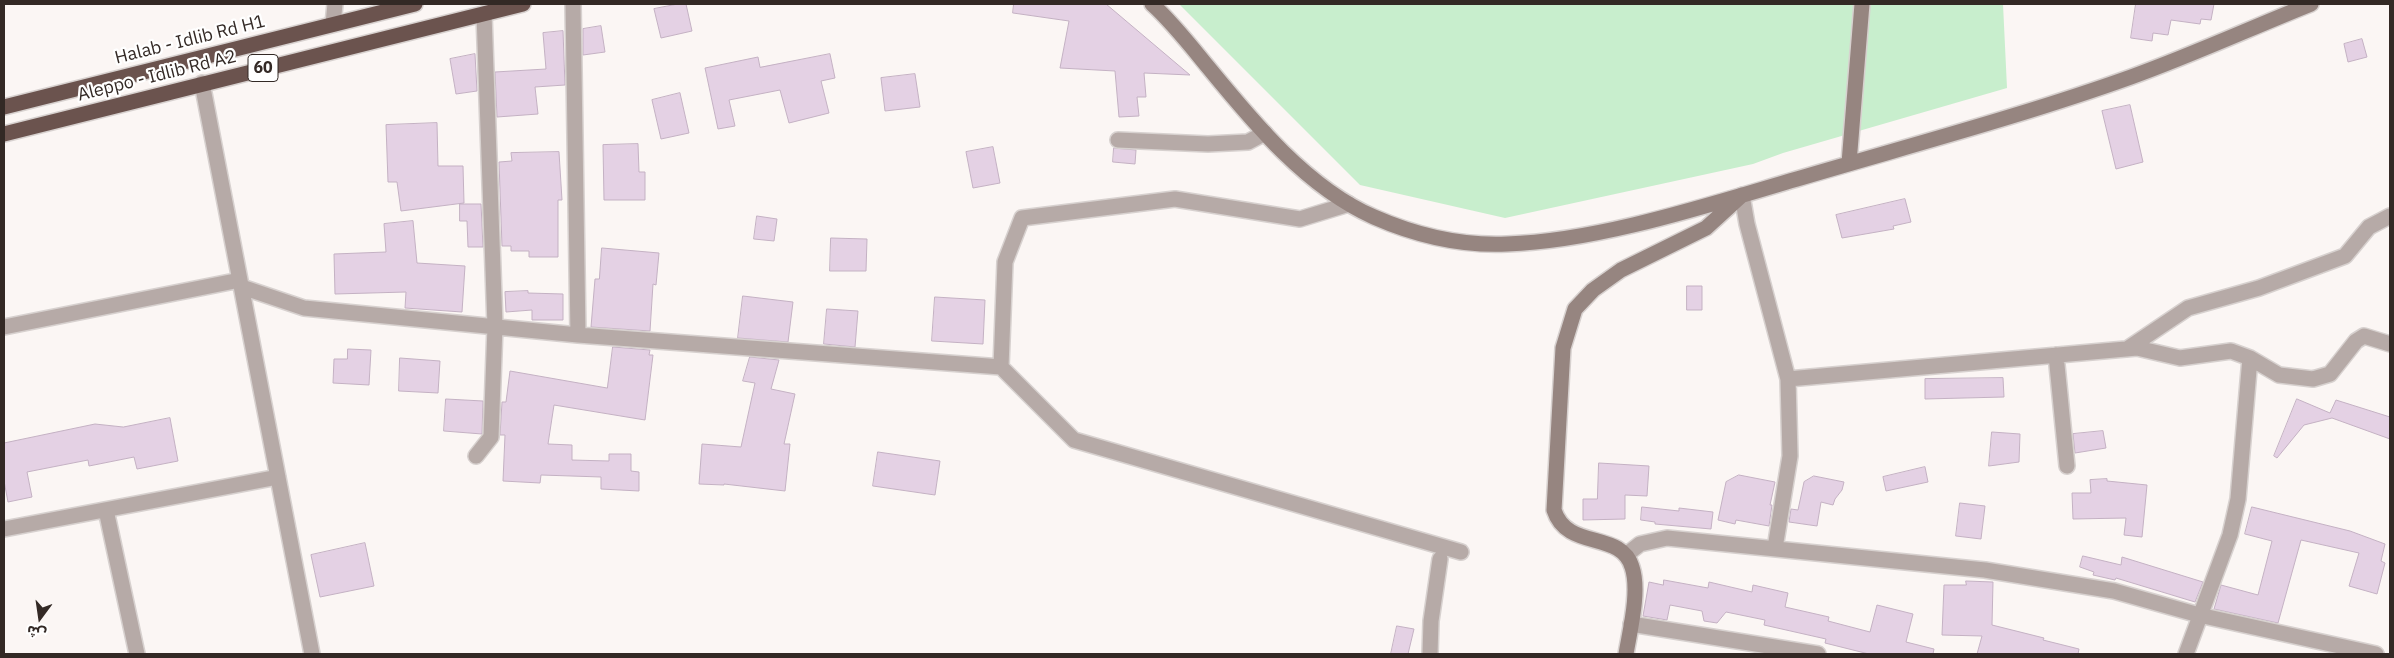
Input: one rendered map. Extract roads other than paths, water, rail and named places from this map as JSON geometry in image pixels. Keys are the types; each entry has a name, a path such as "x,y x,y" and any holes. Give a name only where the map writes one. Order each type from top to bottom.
{"highway":[{"name":"Halab - Idlib Rd H1","path":"4,107 415,4"},
{"name":"Aleppo - Idlib Rd A2","path":"4,134 523,4"}],"street":[{"path":"333,24 335,4"},
{"path":"572,4 578,334"},
{"path":"1152,4 1179,32 1265,133 1298,166 1349,204 1381,220 1439,238 1477,244 1543,241 1629,225 1742,195 2050,104 2133,76 2311,4"},
{"path":"1849,163 1862,4"},
{"path":"476,456 491,437 495,326 484,14"},
{"path":"202,83 312,654"},
{"path":"1118,140 1208,144 1248,142 1265,133"},
{"path":"1742,195 1788,379 1790,456 1775,548"},
{"path":"1626,654 1634,587 1632,567 1626,555 1615,547 1572,534 1560,524 1554,510 1563,348 1569,324 1575,309 1593,290 1621,270 1706,228 1742,195"},
{"path":"1001,367 1005,262 1022,218 1175,199 1300,219 1349,204"},
{"path":"2127,348 2188,308 2259,288 2345,256 2369,227 2390,216"},
{"path":"4,327 241,283 304,308 578,334 1001,367 1074,440 1461,552"},
{"path":"1788,379 2127,348 2137,348 2180,358 2231,351 2250,358 2279,375 2313,379 2330,374 2356,341 2364,336 2390,344"},
{"path":"2056,355 2067,466"},
{"path":"2186,654 2230,535 2238,499 2250,358"},
{"path":"4,529 278,477"},
{"path":"106,510 136,654"},
{"path":"1626,555 1640,544 1668,538 1985,570 2114,592 2200,615 2376,654"},
{"path":"1430,654 1431,621 1440,559"},
{"path":"1631,624 1818,654"}]}
